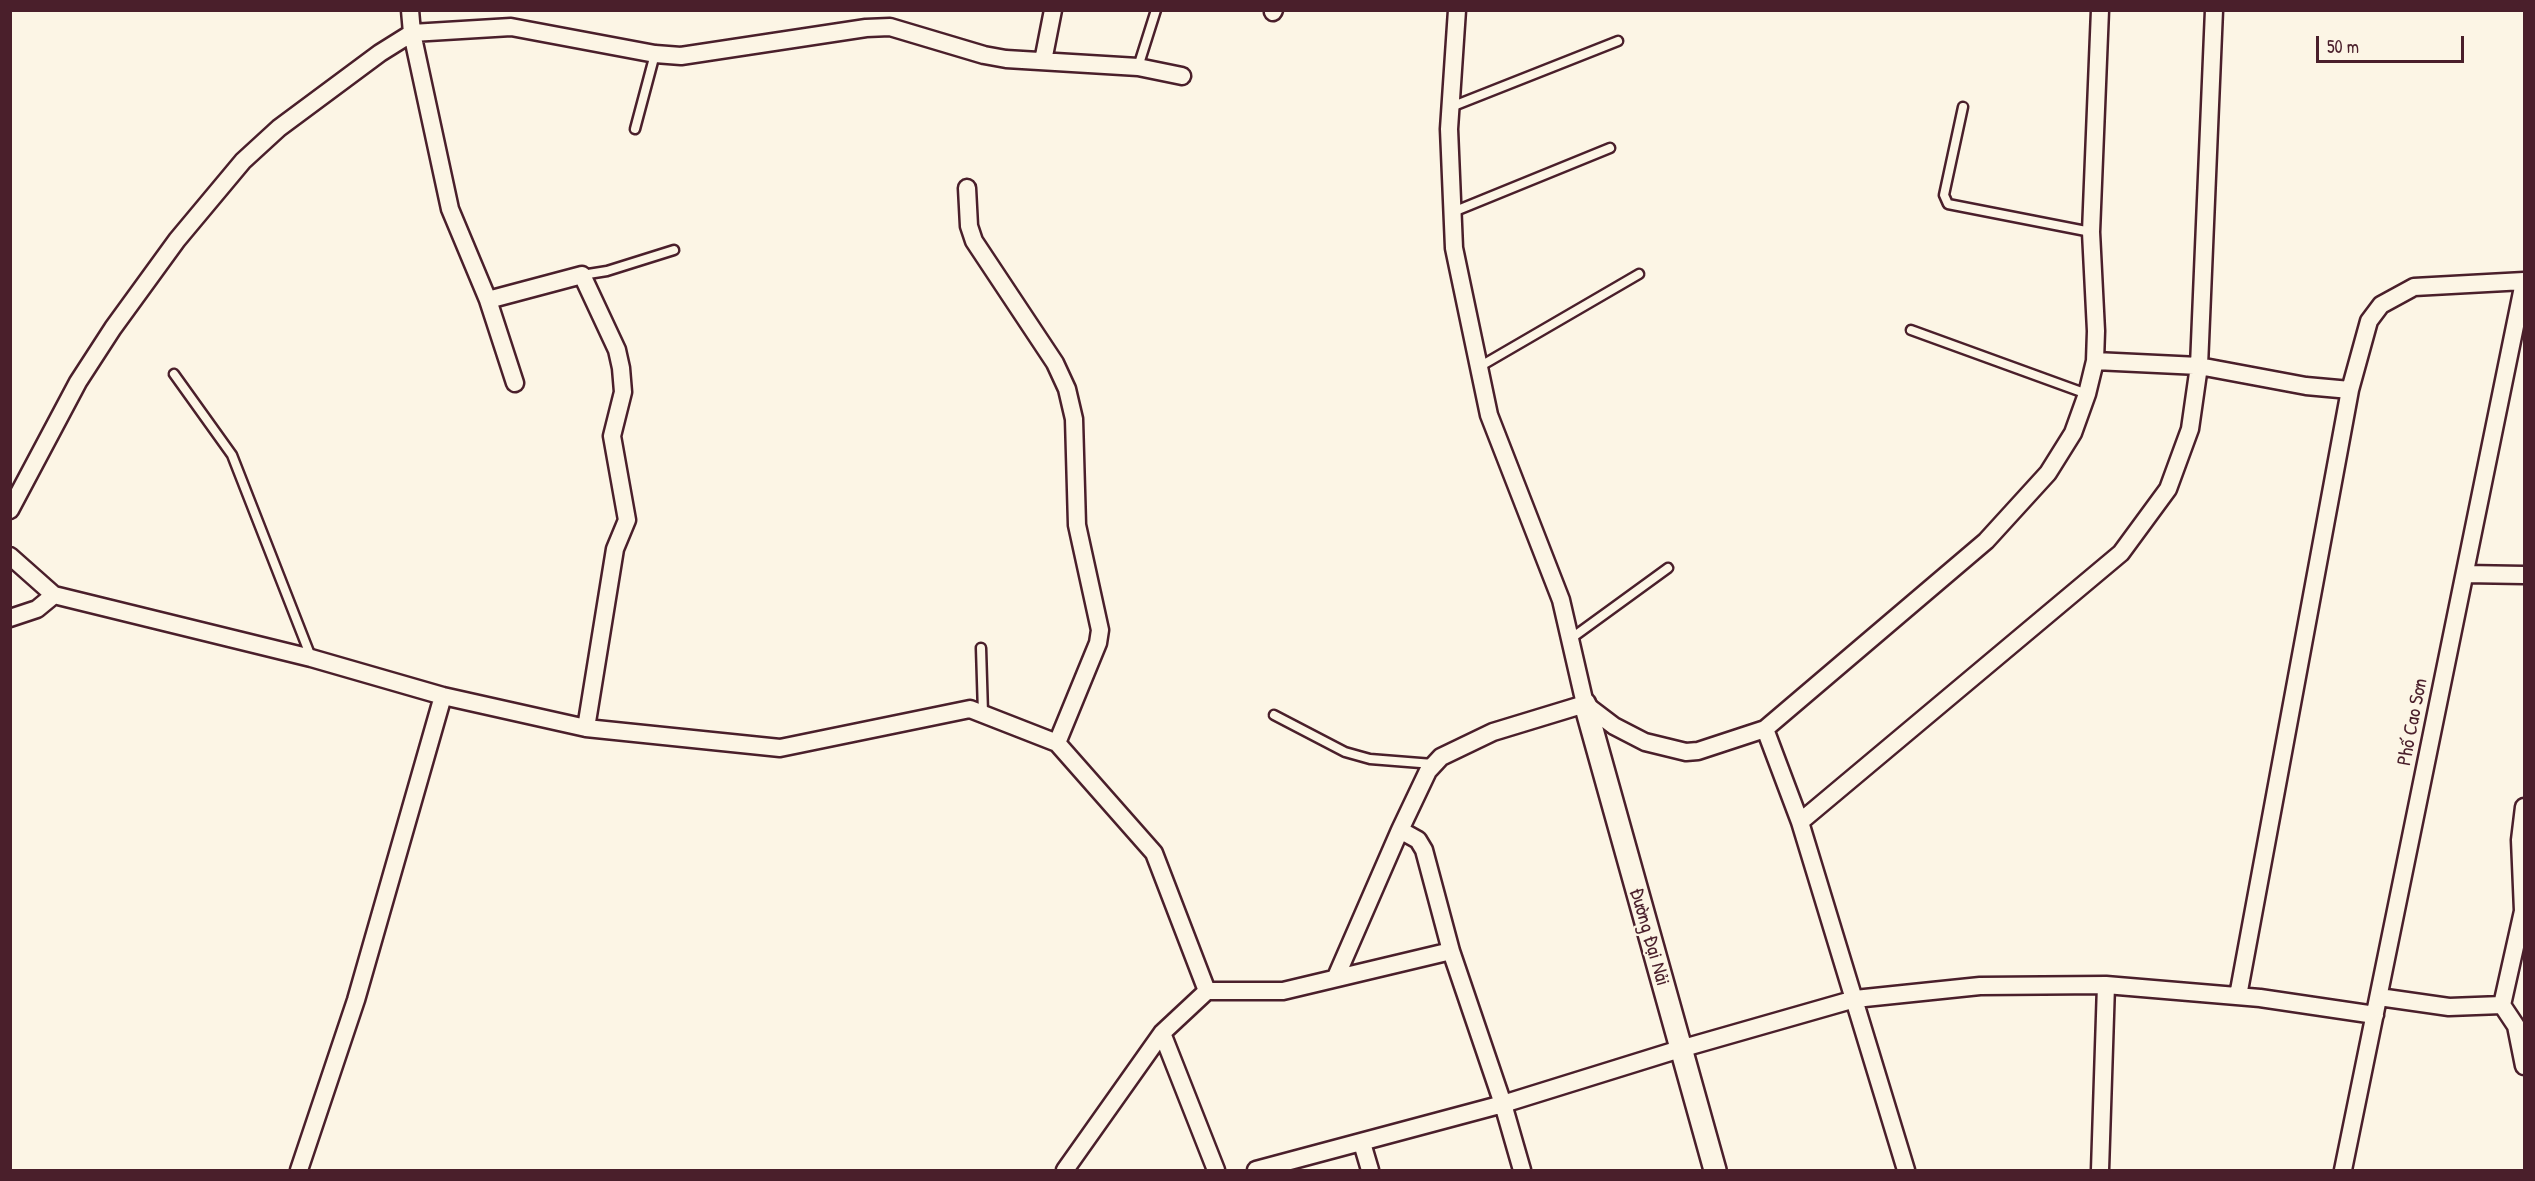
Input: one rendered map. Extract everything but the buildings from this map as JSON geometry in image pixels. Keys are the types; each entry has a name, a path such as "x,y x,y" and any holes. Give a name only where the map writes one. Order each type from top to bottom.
{"street":[{"path":"410,10 412,33 450,208 488,300 515,383"},
{"path":"1043,61 1053,10"},
{"path":"1457,10 1449,129 1454,248 1489,415 1561,600 1584,704 1629,734 1673,750 1698,751 1764,729 1986,541 2048,473 2073,433 2087,394 2095,361 2096,331 2091,232 2100,10"},
{"path":"1800,822 2121,553 2168,489 2190,429 2199,366 2214,10"},
{"path":"10,510 78,382 113,328 177,240 243,161 279,128 380,53 412,33 511,27 655,54 681,56 866,28 890,27 984,55 1138,67 1182,76"},
{"path":"967,188 969,226 974,241 1055,363 1067,389 1074,419 1077,525 1100,630 1098,643 1058,743"},
{"path":"488,300 582,275 617,350 623,392 612,436 627,520 615,549 586,728"},
{"path":"2238,996 2350,390 2369,321 2381,305 2414,287 2524,281"},
{"name":"Phố Cao Sơn","path":"2343,1170 2524,281"},
{"path":"2095,361 2199,366 2306,386 2350,390"},
{"path":"10,556 54,595 311,658 443,696 586,728 780,748 955,711 970,709 983,713 1058,743 1154,853 1207,991"},
{"path":"2464,574 2524,575"},
{"path":"10,618 37,609 54,595"},
{"path":"299,1170 356,1000 443,696"},
{"path":"1336,977 1400,830 1433,764 1493,732 1584,704"},
{"name":"Đường Đại Nải","path":"1584,704 1715,1170"},
{"path":"1764,729 1800,822 1906,1170"},
{"path":"2524,807 2520,840 2524,911 2502,1005 2516,1026 2524,1066"},
{"path":"1400,830 1422,844 1451,951 1503,1104 1522,1170"},
{"path":"1065,1170 1162,1033 1207,991 1283,991 1451,951"},
{"path":"2100,1170 2106,985"},
{"path":"1256,1170 1503,1104 1680,1049 1855,999 1980,986 2106,985 2238,996 2375,1015"},
{"path":"2379,997 2450,1007 2502,1005"},
{"path":"1162,1033 1216,1170"},
{"path":"1362,1143 1370,1170"}],"lane":[{"path":"1138,67 1156,10"},
{"path":"1451,107 1618,42"},
{"path":"635,129 655,54"},
{"path":"1963,107 1944,195 1948,204 2091,232"},
{"path":"1452,212 1610,148"},
{"path":"582,275 607,271 674,250"},
{"path":"1479,367 1638,274"},
{"path":"1911,330 2087,394"},
{"path":"174,374 231,455 311,658"},
{"path":"1569,640 1668,568"},
{"path":"981,648 983,713"},
{"path":"1274,715 1353,754 1370,759 1433,764"}]}
